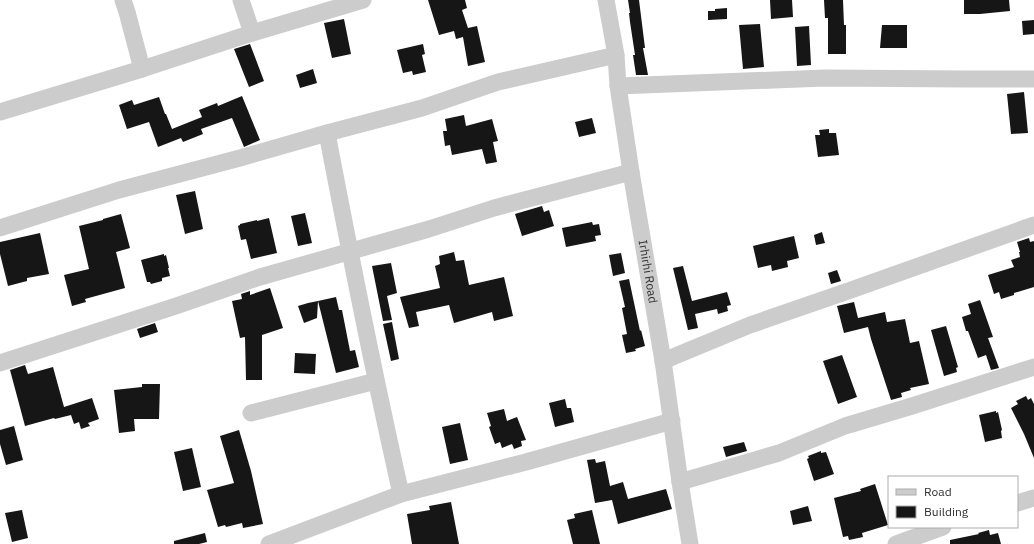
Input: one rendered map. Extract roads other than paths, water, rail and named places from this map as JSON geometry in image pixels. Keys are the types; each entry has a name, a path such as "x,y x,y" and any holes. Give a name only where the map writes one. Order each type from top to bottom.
{"street":[{"path":"122,0 127,12 142,69"},
{"path":"241,0 252,33"},
{"path":"0,112 363,0"},
{"name":"Irhirhi Road","path":"606,0 616,55 618,86 631,172 663,361 690,544"},
{"path":"0,228 120,190 422,108 498,82 616,55"},
{"path":"618,86 825,78 1034,79"},
{"path":"327,133 349,251 401,494"},
{"path":"0,363 260,277 429,229 494,208 631,172"},
{"path":"663,361 750,324 1034,225"},
{"path":"680,482 779,453 845,426 1034,368"},
{"path":"251,413 376,381"},
{"path":"269,544 401,494 526,462 672,421"},
{"path":"1018,503 1034,498"},
{"path":"896,544 940,528"}]}
